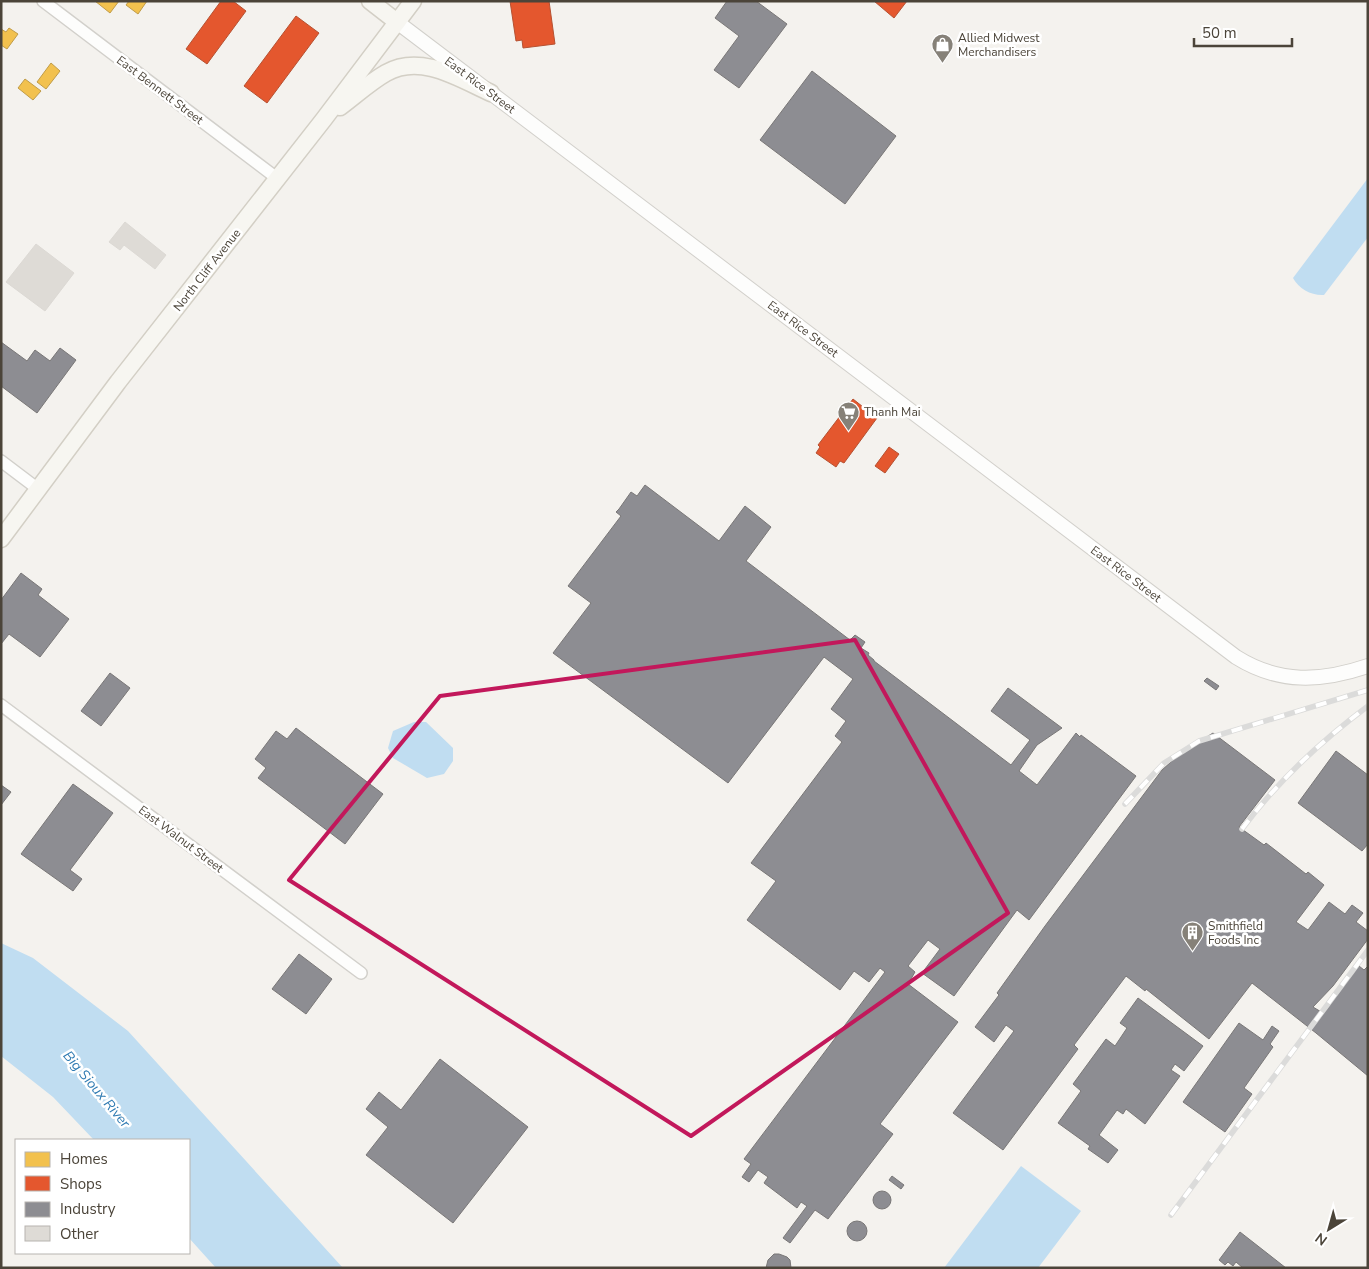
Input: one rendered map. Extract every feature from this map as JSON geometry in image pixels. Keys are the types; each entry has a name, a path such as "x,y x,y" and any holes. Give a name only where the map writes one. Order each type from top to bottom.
{"main road":[{"name":"East Rice Street","path":"370,1 398,22"},
{"name":"North Cliff Avenue","path":"1,539 118,382 278,179 413,1"},
{"path":"324,119 386,73 399,67 412,65 433,68 491,93"}],"street":[{"name":"East Bennett Street","path":"43,1 278,179"},
{"name":"East Rice Street","path":"398,22 1236,657 1264,672 1279,676 1308,679 1368,666"},
{"path":"1,461 38,489"},
{"name":"East Walnut Street","path":"1,705 361,973"}],"highlighted area":[{"path":"855,640 1008,913 691,1136 289,880 440,696"}],"water":[{"path":"1368,178 1368,237 1324,295 1306,291 1293,278"},
{"path":"414,722 426,722 453,748 453,761 444,774 427,778 393,758 388,748 393,731"},
{"name":"Big Sioux River","path":"1,943 33,958 128,1031 343,1268 216,1268 190,1239 190,1139 93,1139 53,1097 1,1056"},
{"path":"1021,1166 1081,1211 1038,1268 944,1268"}],"building: Homes":[{"path":"95,1 119,1 110,13"},
{"path":"129,1 147,1 138,14 126,5"},
{"path":"9,28 18,34 7,49 1,45 1,29 6,32"},
{"path":"51,63 60,71 46,89 37,82"},
{"path":"25,79 41,91 33,100 18,88"}],"building: Shops":[{"path":"221,1 233,1 246,11 207,64 186,49"},
{"path":"510,1 549,1 555,44 523,48 522,40 516,41"},
{"path":"874,1 907,1 894,18"},
{"path":"296,16 319,33 267,103 244,86"},
{"name":"Thanh Mai","path":"853,399 877,418 844,463 840,461 836,467 816,453 820,447 818,445"},
{"path":"889,447 899,454 885,473 875,466"}],"building: Industry":[{"path":"727,1 756,1 787,24 739,88 714,70 739,36 715,18"},
{"path":"812,71 896,136 845,204 760,140"},
{"path":"1,342 27,361 35,350 50,361 60,348 76,360 37,413 1,386"},
{"path":"645,485 719,541 745,506 771,527 746,561 850,640 855,635 865,642 861,648 869,653 868,655 874,661 1011,765 1030,740 991,711 1008,688 1062,728 1037,745 1019,771 1037,785 1076,733 1136,776 1029,920 1017,910 954,996 922,973 940,949 928,940 908,966 915,972 908,984 958,1022 880,1124 893,1134 828,1219 815,1210 790,1243 783,1238 807,1206 801,1202 797,1208 764,1183 768,1177 758,1170 749,1182 742,1177 751,1164 744,1159 885,972 880,968 869,982 854,971 840,990 747,920 776,881 751,863 842,742 835,736 846,721 831,709 853,679 824,657 728,783 553,653 591,603 568,586 621,516 616,512 631,492 637,496"},
{"path":"21,573 42,589 38,595 69,619 40,657 9,634 1,644 1,600"},
{"path":"110,673 130,688 101,726 81,711"},
{"path":"1207,678 1219,686 1216,690 1204,681"},
{"path":"296,728 383,794 345,844 258,778 266,768 255,759 276,731 287,739"},
{"name":"Smithfield Foods Inc","path":"1213,733 1275,780 1239,827 1264,845 1266,843 1306,874 1308,872 1324,885 1296,922 1308,930 1329,902 1345,914 1352,905 1363,913 1356,922 1368,931 1368,939 1333,986 1313,1007 1323,1013 1359,966 1364,970 1368,966 1368,1076 1252,983 1209,1039 1146,989 1145,991 1126,976 1074,1045 1078,1049 1003,1150 953,1113 1014,1031 1006,1025 994,1042 975,1027 1045,926 1162,770 1181,753"},
{"path":"1336,751 1368,775 1368,844 1362,851 1298,803"},
{"path":"73,784 113,813 70,870 82,879 73,891 21,854"},
{"path":"1,785 11,792 1,805"},
{"path":"299,954 332,979 306,1014 272,989"},
{"path":"1138,998 1203,1046 1184,1071 1175,1064 1171,1070 1180,1076 1145,1124 1126,1109 1123,1114 1117,1110 1099,1135 1118,1150 1108,1163 1088,1149 1090,1146 1058,1123 1081,1091 1073,1084 1106,1039 1115,1046 1127,1028 1120,1023"},
{"path":"1239,1023 1263,1040 1272,1026 1279,1031 1270,1044 1273,1047 1244,1088 1252,1094 1225,1132 1183,1102"},
{"path":"440,1059 528,1127 453,1223 366,1155 388,1127 366,1109 379,1092 401,1110"},
{"path":"892,1176 904,1185 901,1189 889,1180"},
{"path":"882,1191 888,1194 891,1200 888,1206 882,1209 876,1206 873,1200 876,1194"},
{"path":"857,1221 864,1224 867,1231 864,1238 857,1241 850,1238 847,1231 850,1224"},
{"path":"1240,1232 1286,1268 1243,1268 1236,1262 1233,1266 1228,1262 1225,1265 1219,1260"},
{"path":"774,1254 787,1257 790,1260 791,1268 766,1268 768,1260"}],"building: Other":[{"path":"125,222 166,255 155,269 124,245 120,250 109,242"},
{"path":"36,244 74,273 45,311 6,282"}],"railway":[{"path":"1125,804 1164,763 1199,741 1368,690"},
{"path":"1242,829 1300,763 1333,733 1368,706"},
{"path":"1171,1215 1368,950"}],"place":[{"name":"Allied Midwest Merchandisers","path":"942,64"},
{"name":"Thanh Mai","path":"848,431"},
{"name":"Smithfield Foods Inc","path":"1192,952"}]}
